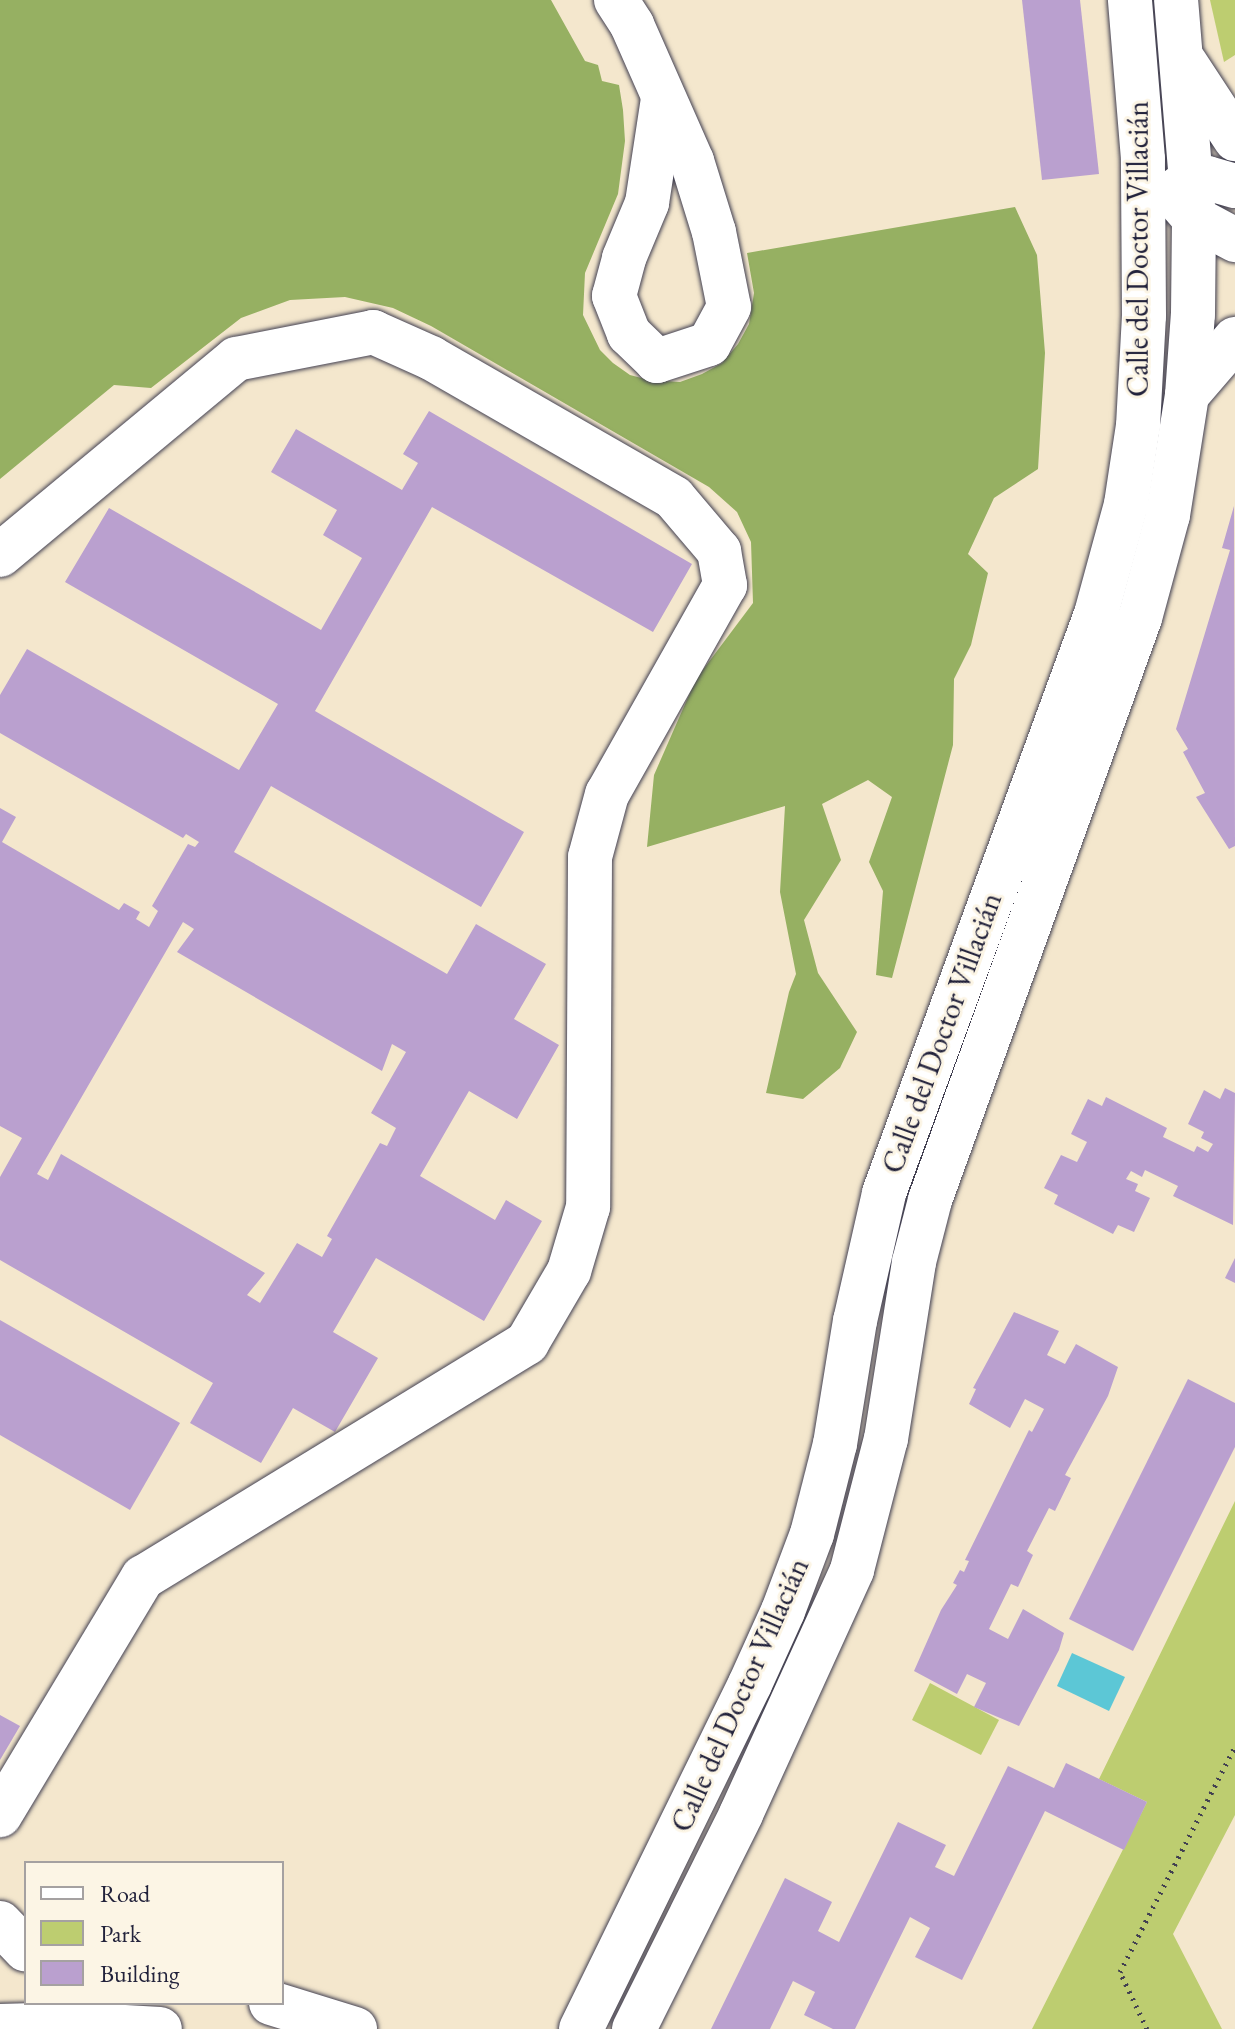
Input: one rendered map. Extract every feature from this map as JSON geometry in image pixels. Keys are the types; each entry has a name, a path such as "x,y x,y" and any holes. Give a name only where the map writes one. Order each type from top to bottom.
{"street":[{"path":"616,0 632,25 692,161 714,232 729,307 709,344 657,361 629,334 614,296 624,258 647,203 663,99"},
{"name":"Calle del Doctor Villacián","path":"581,2029 756,1672 812,1534 835,1444 855,1321 884,1193 1096,614 1126,504 1138,426 1144,316 1143,159 1130,0"},
{"name":"Calle del Doctor Villacián","path":"634,2029 741,1814 852,1570 886,1439 914,1262 930,1200 1140,618 1168,515 1187,395 1184,60 1176,0"},
{"path":"1184,60 1235,139"},
{"path":"1143,159 1235,240"},
{"path":"1143,228 1207,178 1235,186"},
{"path":"0,555 236,359 373,332 431,358 674,498 719,551 725,585 607,794 590,857 588,1207 569,1271 527,1343 143,1577 0,1815"},
{"path":"1187,395 1235,339"},
{"path":"0,1923 24,1948"},
{"path":"0,1973 24,1974"},
{"path":"277,2005 355,2029"},
{"path":"0,2026 71,2024 160,2029"}],"path":[{"path":"1147,2029 1120,1972 1235,1746"}],"green space":[{"path":"0,0 551,0 585,61 598,65 602,81 619,85 623,110 625,141 618,194 585,273 583,315 600,350 613,363 630,375 649,380 680,382 702,374 722,363 738,344 749,324 754,293 747,253 1015,207 1037,255 1045,353 1038,469 994,498 968,554 988,573 971,645 954,679 953,745 892,978 876,975 883,891 869,862 892,797 868,780 822,804 841,860 804,920 818,973 857,1032 840,1068 803,1099 766,1093 796,974 780,892 785,806 647,847 654,775 696,679 753,603 751,542 737,512 709,487 431,326 393,308 345,297 290,300 241,318 151,388 114,385 0,479"},
{"path":"1210,0 1235,0 1235,55 1224,62"},
{"path":"1235,1501 1235,1815 1173,1934 1222,2029 1032,2029 1147,1802 1099,1779"},
{"path":"930,1683 999,1720 981,1755 912,1720"}],"water":[{"path":"1072,1653 1125,1677 1109,1711 1057,1686"}],"building":[{"path":"1022,0 1080,0 1099,174 1042,180"},
{"path":"429,411 692,564 653,632 432,507 315,711 524,832 481,907 271,786 234,852 447,974 476,924 546,964 514,1019 559,1045 517,1119 469,1091 420,1176 495,1220 506,1200 542,1221 484,1321 376,1258 333,1332 378,1358 335,1432 293,1408 261,1463 190,1423 213,1383 0,1260 0,1177 22,1138 0,1126 0,808 16,817 2,842 119,910 124,903 140,912 136,919 149,927 158,911 152,906 188,844 195,847 199,842 186,834 183,838 0,733 0,695 27,649 239,770 278,704 65,582 109,508 321,630 362,558 323,535 337,510 271,472 296,429 402,490 418,463 403,454","holes":["183,922 194,929 177,952 382,1071 392,1044 406,1052 371,1113 396,1128 387,1146 380,1143 327,1236 332,1239 322,1257 297,1243 260,1303 247,1295 265,1273 61,1154 48,1180 37,1174"]},
{"path":"1234,506 1235,846 1229,849 1196,797 1205,793 1183,752 1188,749 1176,729 1230,550 1222,548"},
{"path":"1225,1088 1235,1093 1233,1225 1173,1196 1178,1186 1145,1170 1142,1177 1131,1171 1126,1179 1138,1184 1135,1191 1150,1198 1134,1232 1118,1225 1113,1234 1054,1204 1058,1195 1044,1188 1061,1155 1077,1162 1087,1142 1071,1134 1088,1099 1102,1106 1106,1097 1167,1128 1163,1137 1194,1152 1197,1146 1208,1152 1213,1144 1201,1138 1204,1132 1188,1124 1204,1090 1220,1099"},
{"path":"1235,1258 1235,1283 1225,1278"},
{"path":"1014,1312 1059,1331 1047,1355 1065,1364 1076,1344 1118,1367 1108,1396 1065,1475 1071,1478 1055,1511 1049,1508 1027,1551 1033,1555 1018,1587 1011,1584 989,1629 1008,1639 1023,1609 1064,1633 1059,1650 1019,1726 974,1707 986,1683 967,1674 957,1694 914,1671 941,1610 957,1585 953,1583 960,1570 964,1572 969,1561 965,1560 1029,1430 1032,1432 1044,1409 1025,1399 1010,1428 969,1404 976,1389 973,1388"},
{"path":"0,1320 180,1423 130,1510 0,1435"},
{"path":"1188,1379 1235,1403 1235,1447 1133,1651 1069,1619"},
{"path":"0,1715 20,1726 0,1760"},
{"path":"1066,1763 1147,1802 1124,1850 1045,1811 962,1980 915,1957 930,1928 910,1917 855,2029 833,2029 804,2015 815,1992 793,1981 770,2029 711,2029 785,1878 832,1902 818,1931 839,1942 898,1822 946,1845 935,1867 954,1876 1008,1766 1054,1788"}]}
